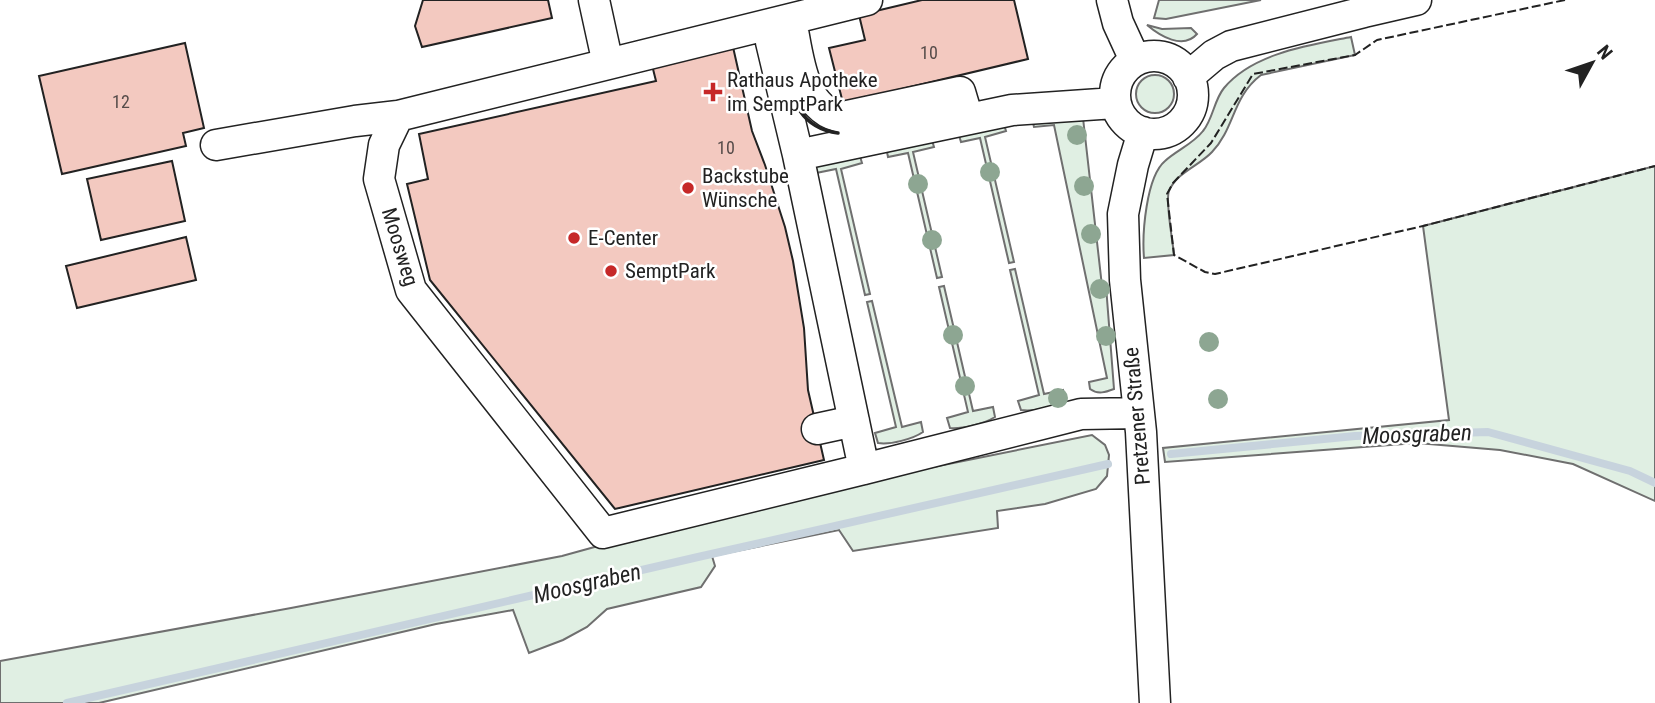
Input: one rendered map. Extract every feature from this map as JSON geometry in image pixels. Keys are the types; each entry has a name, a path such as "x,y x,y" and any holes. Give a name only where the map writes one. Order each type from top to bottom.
{"street":[{"path":"593,0 608,64"},
{"path":"216,145 398,116 608,64 799,12 867,0"},
{"path":"1112,0 1118,23 1135,60"},
{"path":"1188,77 1214,55 1231,46 1416,0"},
{"path":"799,12 801,68 810,96 832,116 843,117 960,92 968,119"},
{"path":"771,42 798,155 864,470 1081,414 1139,414"},
{"path":"1152,56 1169,59 1177,63 1188,77 1193,94 1189,112 1170,131 1152,134 1143,132 1128,124 1115,103 1115,89 1120,75 1135,60 1152,56"},
{"path":"798,155 1012,110 1115,103"},
{"name":"Moosweg","path":"398,116 384,145 379,179 411,290 603,533 864,470"},
{"name":"Pretzener Straße","path":"1143,132 1123,214 1125,280 1141,432 1155,703"},
{"path":"817,429 853,421"}],"green space":[{"path":"1159,0 1261,0 1166,19 1154,18"},
{"path":"1147,25 1162,29 1191,28 1197,34 1185,41 1172,40"},
{"path":"1351,37 1355,55 1261,75 1252,84 1244,93 1220,143 1207,157 1177,179 1169,191 1174,255 1144,258 1145,221 1153,180 1165,161 1195,140 1203,131 1224,88 1250,66 1283,52"},
{"path":"1155,75 1168,81 1174,94 1168,107 1155,113 1142,107 1136,94 1142,81"},
{"path":"1083,118 1102,286 1106,286 1114,389 1102,392 1090,389 1089,382 1107,378 1054,125 1034,127 1033,123"},
{"path":"1003,121 1006,131 985,137 1014,262 1009,263 980,138 961,142 958,132"},
{"path":"931,137 934,147 913,152 942,277 937,278 908,153 888,157 886,147"},
{"path":"859,153 862,163 841,169 870,294 865,295 836,169 816,173 814,164"},
{"path":"1655,166 1655,501 1573,464 1500,450 1417,443 1165,462 1163,448 1449,420 1423,226"},
{"path":"1015,269 1044,394 1063,390 1066,400 1038,410 1021,410 1018,401 1039,395 1010,270"},
{"path":"944,286 973,411 993,407 995,417 961,428 950,428 947,418 968,412 939,287"},
{"path":"872,301 902,427 921,422 923,432 889,443 878,443 875,433 896,427 867,302"},
{"path":"1092,435 1105,445 1109,455 1107,476 1096,489 1045,504 997,511 998,528 853,551 839,530 712,556 715,566 701,587 607,609 587,627 529,653 513,610 436,624 99,703 0,703 0,661 562,556 667,527 839,486"}],"building":[{"path":"423,0 548,0 552,18 422,47 415,26"},
{"path":"922,0 1014,0 1028,59 843,103 829,48 865,40 859,15"},
{"path":"185,43 204,128 183,133 186,146 62,174 39,76"},
{"name":"SemptPark","path":"733,47 752,131 785,227 793,261 804,328 808,390 824,460 615,509 430,280 407,184 428,179 419,134 656,81 652,65"},
{"path":"172,161 185,221 101,240 87,179"},
{"path":"186,237 196,280 77,308 66,266"}],"waterway":[{"name":"Moosgraben","path":"1171,454 1355,436 1488,432 1630,471 1655,483"},
{"name":"Moosgraben","path":"67,703 1108,464"}],"fence":[{"path":"1565,0 1377,40 1355,55 1253,74 1211,143 1173,183 1167,194 1174,255 1205,272 1215,274 1423,226 1655,166"}],"wall":[{"path":"800,111 816,126 838,133"}],"place":[{"name":"Rathaus Apotheke im SemptPark","path":"713,92"},
{"name":"Backstube Wünsche","path":"688,188"},
{"name":"E-Center","path":"574,238"},
{"name":"SemptPark","path":"611,271"}]}
